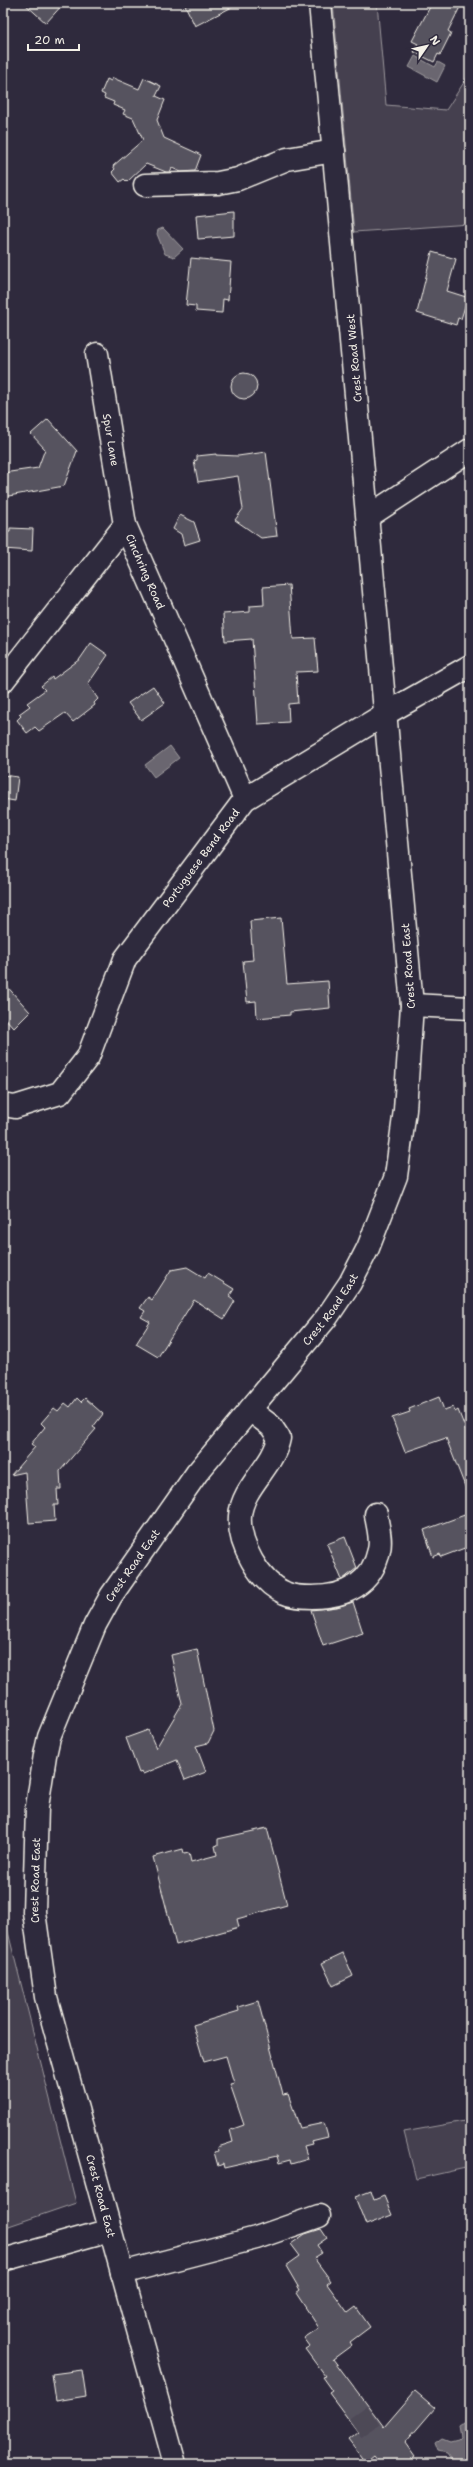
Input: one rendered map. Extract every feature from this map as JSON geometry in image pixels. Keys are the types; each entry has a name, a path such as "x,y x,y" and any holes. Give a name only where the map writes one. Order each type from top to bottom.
{"street":[{"name":"Crest Road West","path":"320,3 387,713"},
{"path":"145,185 218,183 238,179 287,159 334,152"},
{"name":"Spur Lane","path":"97,354 125,525"},
{"path":"369,516 470,450"},
{"name":"Cinchring Road","path":"3,681 125,525 245,799"},
{"name":"Portuguese Bend Road","path":"3,1105 15,1106 60,1093 88,1057 125,959 245,799 387,713 470,666"},
{"name":"Crest Road East","path":"174,2464 46,1997 34,1912 37,1807 49,1737 89,1639 111,1596 197,1473 327,1316 350,1283 368,1248 396,1176 404,1110 412,1005 387,713"},
{"path":"412,1005 470,1008"},
{"path":"250,1410 271,1426 279,1438 242,1505 240,1524 246,1546 252,1558 260,1571 276,1588 294,1595 329,1597 348,1592 364,1580 379,1551 376,1514"},
{"path":"122,2273 256,2238 319,2216"},
{"path":"3,2260 110,2230"}],"shaded area":[{"path":"333,3 377,3 386,105 446,110 470,73 470,224 354,232"},
{"path":"415,56 435,67 438,62 445,66 437,82 409,67"},
{"path":"163,228 183,249 174,257 165,254 157,234 158,230"},
{"path":"170,746 179,758 154,777 145,765"},
{"path":"3,1912 76,2203 3,2228"},
{"path":"470,2120 470,2167 416,2179 404,2132"},
{"path":"462,2424 468,2425 470,2429 468,2462 451,2460 447,2454 438,2452 435,2444 442,2439 450,2442 458,2440 461,2437 459,2426"}],"building":[{"path":"24,3 64,3 46,23"},
{"path":"184,3 240,3 195,26"},
{"path":"432,3 462,3 448,31 451,33 440,55 438,54 434,62 414,52 418,44 412,41"},
{"path":"113,78 139,89 144,78 161,86 156,96 165,100 157,120 164,138 201,155 195,171 181,172 172,168 170,172 166,172 146,164 127,182 124,179 120,182 112,172 115,169 113,166 143,140 133,118 123,114 125,110 113,105 114,102 104,98 105,95 101,93 107,79 111,81"},
{"path":"234,211 234,236 198,239 196,215"},
{"path":"432,252 456,259 447,291 466,297 467,300 461,319 458,318 456,325 417,313"},
{"path":"191,258 231,262 228,300 223,299 222,313 196,311 196,306 186,305"},
{"path":"244,373 253,377 257,386 253,395 244,399 235,395 231,386 235,377"},
{"path":"48,419 77,451 64,486 3,497 3,473 38,468 45,449 31,434"},
{"path":"266,452 277,536 261,538 235,520 243,509 238,476 198,482 194,461 197,460 197,456 216,454 238,456"},
{"path":"180,515 194,522 200,540 184,545 181,534 173,529"},
{"path":"10,528 33,529 32,551 3,549 3,532 10,532"},
{"path":"289,585 293,639 315,638 318,671 296,672 298,703 288,704 289,722 258,724 252,639 225,641 223,614 250,612 250,606 264,605 263,587"},
{"path":"91,643 108,655 88,684 98,699 94,703 95,705 73,722 65,713 39,731 35,727 27,733 17,720 21,716 19,714 30,706 27,703 45,690 41,686 80,659"},
{"path":"153,686 165,703 141,720 128,703"},
{"path":"3,775 18,777 15,801 3,799"},
{"path":"281,918 287,984 328,981 330,1008 290,1012 290,1015 257,1018 256,1001 247,1002 243,961 253,960 250,921"},
{"path":"3,982 30,1012 14,1028 3,1016"},
{"path":"187,1267 205,1278 208,1273 234,1289 229,1297 235,1301 224,1319 194,1300 158,1357 136,1344 150,1322 141,1317 145,1311 140,1308 148,1297 152,1300 171,1270"},
{"path":"439,1397 444,1410 453,1407 455,1412 458,1410 466,1430 470,1428 470,1499 446,1438 405,1452 392,1418 410,1412 409,1409"},
{"path":"77,1398 81,1402 85,1398 103,1414 93,1427 96,1429 60,1471 61,1489 57,1489 58,1505 54,1505 55,1521 29,1523 25,1472 11,1475 35,1447 31,1444 45,1427 41,1423 54,1408 58,1411 65,1403 70,1407"},
{"path":"470,1513 470,1546 441,1557 440,1554 433,1557 424,1530"},
{"path":"345,1537 357,1568 342,1580 327,1544"},
{"path":"353,1602 363,1633 323,1646 311,1610 337,1607"},
{"path":"197,1649 214,1731 208,1743 196,1746 206,1772 185,1780 177,1760 143,1774 142,1772 139,1773 126,1738 148,1730 156,1748 182,1704 171,1655"},
{"path":"267,1828 287,1905 237,1919 239,1927 176,1945 153,1857 183,1849 184,1854 189,1853 191,1862 217,1855 215,1846 218,1845 218,1839"},
{"path":"343,1953 353,1976 333,1986 322,1963"},
{"path":"258,2001 283,2095 288,2094 300,2128 324,2123 328,2137 311,2141 312,2144 304,2146 308,2159 291,2164 290,2160 279,2163 277,2156 224,2168 223,2164 218,2166 214,2152 219,2151 218,2147 233,2142 230,2130 244,2125 230,2084 234,2083 226,2056 204,2062 193,2025 239,2011 238,2007"},
{"path":"371,2191 374,2200 384,2196 392,2215 366,2225 355,2197"},
{"path":"321,2229 327,2238 317,2245 322,2253 314,2258 331,2281 327,2284 348,2313 356,2307 370,2327 350,2342 352,2345 333,2359 384,2427 415,2391 435,2408 405,2443 415,2457 406,2464 381,2464 374,2455 365,2462 348,2440 358,2432 329,2393 332,2391 322,2377 325,2376 305,2349 310,2346 304,2338 319,2328 296,2293 300,2290 286,2266 300,2256 291,2244 305,2234"},
{"path":"82,2370 86,2396 56,2401 52,2374"}],"tunnel":[{"path":"355,2428 375,2414"}]}
